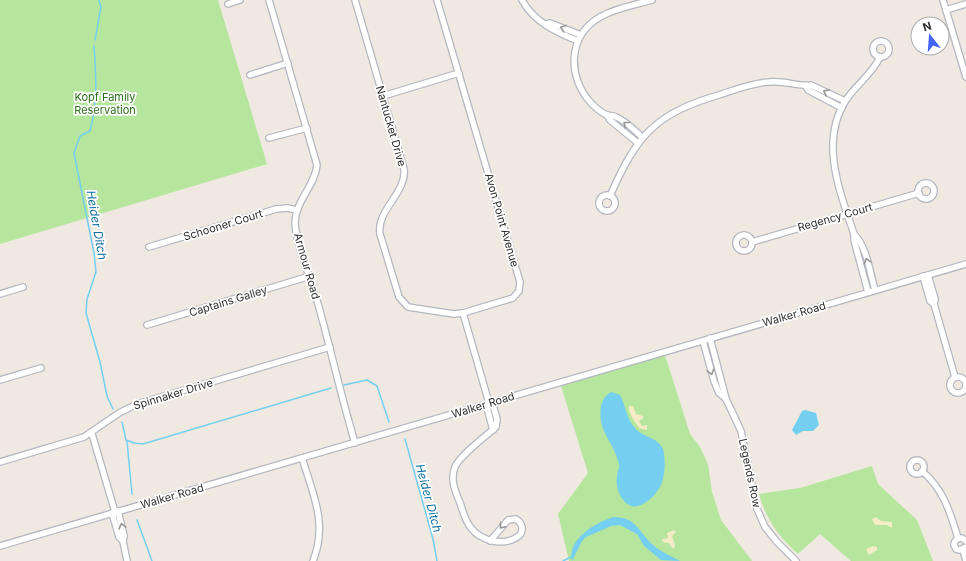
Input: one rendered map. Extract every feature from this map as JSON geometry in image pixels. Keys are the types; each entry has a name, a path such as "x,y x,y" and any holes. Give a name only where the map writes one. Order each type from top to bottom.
{"street":[{"path":"228,4 240,0"},
{"name":"Armour Road","path":"269,0 317,161 317,172 297,210 296,230 330,347 337,382 355,442"},
{"name":"Nantucket Drive","path":"355,0 405,172 402,182 380,226 380,234 399,297 404,304 412,308 457,314 463,313"},
{"name":"Avon Point Avenue","path":"437,0 520,282 519,291 513,298 463,313"},
{"path":"522,0 534,15 546,24 550,23 579,38"},
{"path":"638,143 610,120 607,115 588,99 577,79 574,58 579,38 587,26 601,16 652,0"},
{"path":"943,0 966,77"},
{"path":"946,10 966,4"},
{"path":"868,292 854,240 854,234 835,170 833,153 836,128 845,101 876,65 880,57"},
{"path":"250,74 288,63"},
{"path":"383,96 459,73"},
{"path":"610,196 627,160 642,137 672,113 702,100 768,82 785,81 806,86 811,85 845,101"},
{"path":"806,86 808,90 842,108"},
{"path":"607,115 616,117 642,137"},
{"path":"270,138 307,128"},
{"name":"Regency Court","path":"752,242 919,193"},
{"name":"Schooner Court","path":"148,247 276,209 297,210"},
{"path":"854,234 858,238 862,248 875,290"},
{"name":"Walker Road","path":"0,546 966,264"},
{"name":"Captains Galley","path":"147,325 310,276"},
{"path":"926,276 935,299 934,304 955,377"},
{"path":"0,294 23,288"},
{"path":"463,313 489,403 497,423 496,427 455,466 452,474 456,494 470,527 483,538 490,541 498,542 515,538 522,533 522,525 516,519 508,520 490,541"},
{"name":"Legends Row","path":"710,338 726,392 726,400"},
{"name":"Legends Row","path":"703,341 714,381 719,393 726,400 741,430 757,509 766,527 777,542 796,561"},
{"name":"Spinnaker Drive","path":"0,462 92,434 119,413 137,404 330,347"},
{"path":"0,380 41,368"},
{"path":"955,377 962,378 966,385 961,393 952,392 949,384 955,377"},
{"path":"92,434 115,512 124,536 123,541 127,561"},
{"path":"302,458 320,524 319,542 313,561"},
{"path":"922,471 932,480 945,499 958,538"},
{"path":"958,538 962,538 966,541"},
{"path":"958,538 955,541 955,547 958,550 964,549 966,561"}],"green space":[{"name":"Kopf Family Reservation","path":"0,0 218,0 267,164 0,244"},
{"path":"665,355 690,434 700,447 708,464 712,492 721,520 752,561 569,561 558,514 588,473 561,386"},
{"path":"872,466 878,484 917,520 933,561 851,561 820,534 798,554 779,534 765,512 759,494 800,488"}],"sand":[{"path":"629,406 633,406 636,414 643,416 643,418 639,421 642,426 647,425 647,430 639,428 631,415"},
{"path":"876,517 881,521 892,522 892,528 887,525 875,525 872,519"},
{"path":"674,530 676,532 672,536 675,545 674,548 672,548 669,543 663,542 662,539 668,538 667,533"},
{"path":"873,546 877,547 877,550 869,555 866,549"}],"water":[{"path":"611,392 620,395 630,420 635,428 658,442 663,449 665,467 661,485 651,499 640,505 630,505 625,502 617,488 619,466 617,457 604,430 600,415 603,401"},
{"path":"805,410 816,413 819,425 813,431 803,431 796,435 792,430 802,411"},
{"path":"614,517 622,518 633,523 653,545 680,561 661,560 644,546 637,534 620,525 611,526 586,537 582,541 572,561 572,553 578,539 591,527"}],"waterway":[{"name":"Heider Ditch","path":"95,40 101,7 99,0"},
{"name":"Heider Ditch","path":"94,46 96,88 93,120 90,131 80,136 74,153 94,253 96,272 87,299 86,313 100,362 107,396 113,409"},
{"name":"Heider Ditch","path":"344,385 367,380 377,386 389,422"},
{"name":"Heider Ditch","path":"122,422 126,440 143,444 331,388"},
{"name":"Heider Ditch","path":"405,439 433,539 437,561"},
{"path":"127,441 132,494"},
{"path":"137,520 152,561"},
{"name":"Heider Ditch","path":"563,561 573,556"}]}
